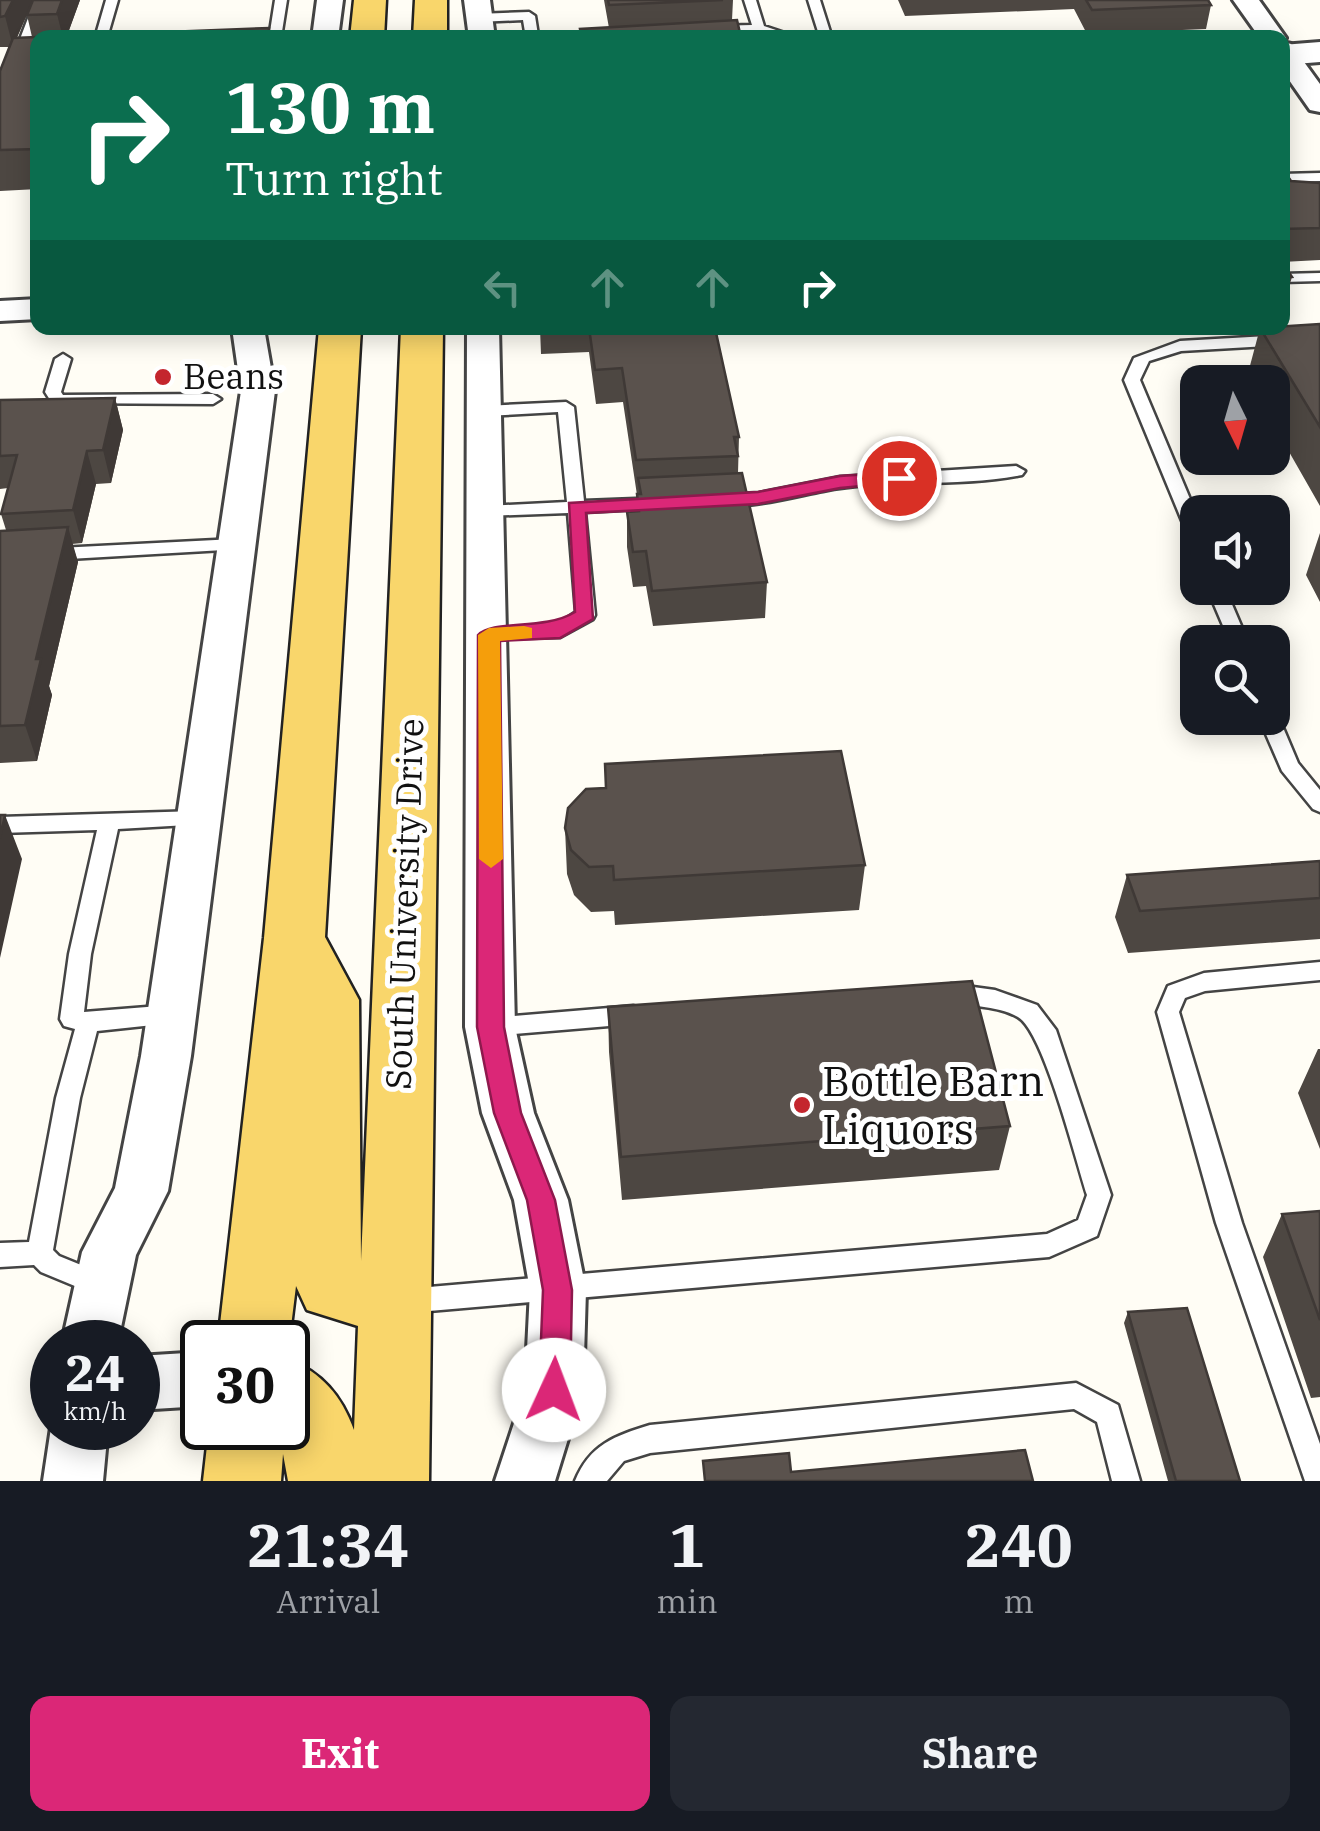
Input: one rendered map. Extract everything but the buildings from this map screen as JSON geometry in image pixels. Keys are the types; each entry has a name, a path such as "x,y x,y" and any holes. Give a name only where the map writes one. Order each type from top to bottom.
{"main road":[{"path":"368,30 370,0"},
{"path":"430,30 431,0"},
{"path":"257,1320 294,938 339,335"},
{"name":"South University Drive","path":"390,1481 422,335"},
{"path":"294,938 328,1000 322,1254 332,1287 394,1302"},
{"path":"310,1422 328,1481"},
{"path":"242,1481 245,1450"}],"street":[{"path":"327,30 330,0"},
{"path":"1246,0 1267,30"},
{"path":"1290,50 1320,52"},
{"path":"1290,62 1320,104"},
{"path":"0,311 30,309"},
{"path":"95,1320 108,1252 141,1191 172,1014 258,391 256,360 247,335"},
{"path":"483,335 490,1027 508,1113 541,1200 558,1290 554,1390 525,1481"},
{"path":"73,1481 77,1450"}],"lane":[{"path":"0,108 41,0"},
{"path":"103,30 112,0"},
{"path":"276,30 281,0"},
{"path":"750,0 759,28"},
{"path":"814,0 823,30"},
{"path":"479,18 530,16 534,30"},
{"path":"700,30 766,30"},
{"path":"1290,178 1320,177"},
{"path":"1290,278 1320,277"},
{"path":"1180,497 1132,380 1142,358 1180,346 1320,338"},
{"path":"63,359 53,392 58,400 213,399"},
{"path":"485,411 566,407 586,614 560,631 489,635"},
{"path":"486,511 758,498 840,482 1016,471"},
{"path":"0,557 235,545"},
{"path":"1276,735 1289,766 1320,804"},
{"path":"0,825 198,819"},
{"path":"109,822 80,954 72,1019 88,1022 172,1014"},
{"path":"1319,1481 1230,1223 1168,1012 1176,992 1204,982 1320,970"},
{"path":"394,1302 1049,1245 1088,1228 1100,1195 1048,1038 1029,1012 996,999 931,994"},
{"path":"490,1027 663,1013"},
{"path":"40,1252 68,1098 88,1022"},
{"path":"40,1252 50,1264 102,1285"},
{"path":"0,1255 40,1252"},
{"path":"589,1481 615,1450 650,1440 1076,1396 1108,1414 1126,1481"}],"slow traffic":[{"path":"491,859 489,635 524,633"}],"place":[{"name":"Beans","path":"163,377"},
{"name":"Bottle Barn Liquors","path":"802,1105"}],"route":[{"path":"554,1390 558,1290 541,1200 508,1113 490,1027 489,635 560,631 586,614 576,507 758,498 840,482 899,478"}]}
